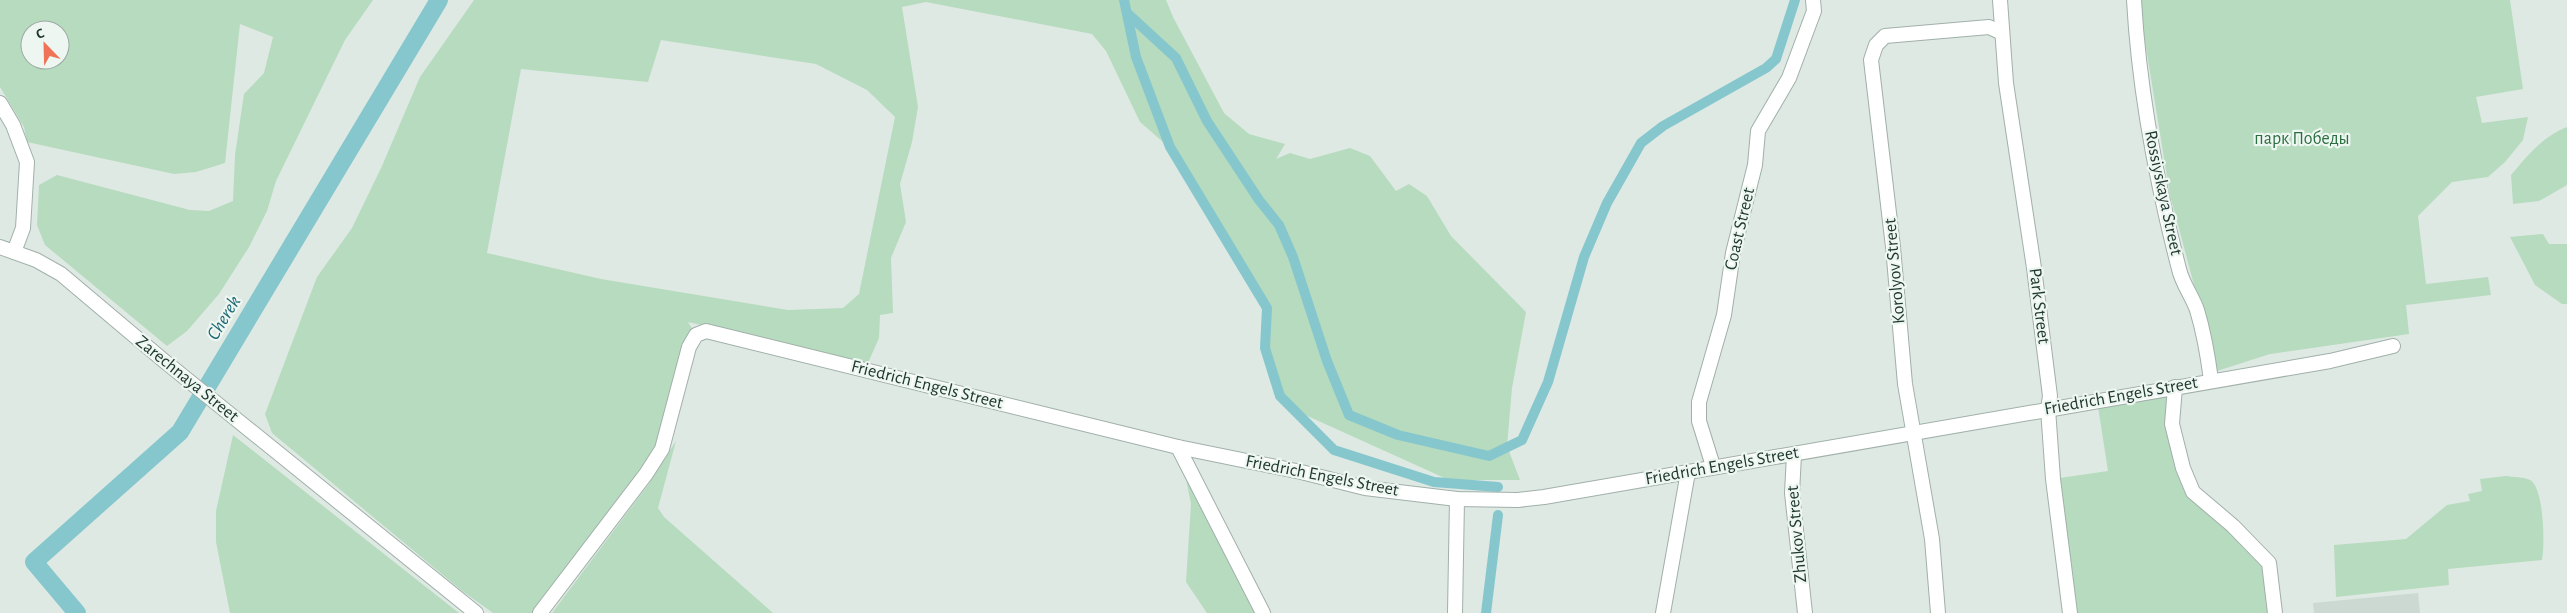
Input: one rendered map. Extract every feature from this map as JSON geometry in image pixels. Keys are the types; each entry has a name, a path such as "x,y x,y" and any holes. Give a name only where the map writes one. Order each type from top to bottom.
{"street":[{"name":"Coast Street","path":"1713,466 1699,421 1699,402 1724,315 1733,253 1755,165 1758,131 1789,78 1814,11 1813,0"},
{"name":"Park Street","path":"2000,0 2006,83 2050,396 2048,409 2053,480 2070,613"},
{"name":"Rossiyskaya Street","path":"2134,0 2136,39 2153,158 2179,270 2199,317 2208,351 2211,380"},
{"path":"2001,14 1989,27 2002,33"},
{"name":"Korolyov Street","path":"1938,613 1932,539 1905,384 1893,247 1872,52 1885,36 1989,27"},
{"path":"0,103 13,125 27,162 23,228 14,252"},
{"name":"Zarechnaya Street","path":"0,247 36,260 61,274 163,360 476,613"},
{"name":"Friedrich Engels Street","path":"540,613 646,474 662,449 690,347 696,335 706,331 1178,448 1301,472 1365,488 1457,499 1518,500 2330,361 2393,346"},
{"path":"2175,387 2172,424 2183,468 2193,492 2233,526 2269,563 2275,613"},
{"path":"1178,448 1262,613"},
{"name":"Zhukov Street","path":"1794,454 1792,493 1805,613"},
{"path":"1664,613 1688,472"},
{"path":"1455,613 1457,499"}],"shaded area":[{"path":"2418,593 2420,613 2314,613 2313,603"}],"green space":[{"path":"0,0 373,0 345,40 276,181 267,211 249,247 219,294 187,331 167,346 45,245 37,225 39,185 57,175 190,210 209,211 233,201 235,155 244,94 264,73 273,37 240,24 225,163 196,172 174,174 27,142 24,127 0,87"},
{"path":"474,0 1166,0 1173,17 1224,113 1249,134 1285,144 1276,159 1290,153 1310,159 1350,148 1370,156 1396,191 1409,184 1427,196 1451,236 1526,312 1512,388 1507,446 1520,480 1449,480 1292,409 1280,396 1265,348 1267,308 1170,148 1140,122 1106,51 1092,34 926,2 902,7 918,107 912,142 900,184 906,222 891,258 893,313 880,315 879,338 868,363 688,322 696,335 662,449 540,613 493,613 461,590 272,433 265,414 317,277 352,228 382,166 420,77","holes":["661,40 816,64 867,90 895,117 859,294 843,308 788,310 601,279 487,253 521,69 648,82"]},
{"name":"парк Победы","path":"2141,0 2510,0 2523,89 2476,97 2482,123 2528,117 2523,140 2505,162 2488,177 2452,182 2418,216 2426,284 2488,277 2491,295 2406,305 2409,334 2270,354 2217,371 2170,195 2142,23"},
{"path":"2567,127 2567,185 2539,201 2513,204 2511,175 2543,141"},
{"path":"2543,234 2549,244 2567,244 2567,304 2562,304 2535,285 2510,237"},
{"path":"2175,387 2173,405 2193,492 2269,563 2275,613 2070,613 2053,479 2108,471 2097,400"},
{"path":"233,435 459,613 230,613 216,542 216,511"},
{"path":"676,441 658,508 664,517 773,613 552,613 648,485"},
{"path":"2506,476 2528,479 2535,485 2541,504 2542,560 2448,569 2449,585 2336,597 2334,545 2406,539 2447,505 2470,501 2468,494 2482,491 2480,479"},
{"path":"1186,479 1255,613 1207,613 1186,582 1191,504"}],"waterway":[{"name":"Cherek","path":"77,613 34,562 180,432 439,0"},
{"path":"1124,0 1136,57 1170,147 1267,308 1265,348 1280,396 1334,450 1434,482 1498,487"},
{"path":"1127,13 1176,58 1207,121 1259,200 1279,225 1293,257 1327,361 1349,415 1398,435 1489,456 1522,440 1548,382 1584,257 1607,203 1641,143 1663,126 1766,68 1776,59 1795,0"},
{"path":"1486,613 1498,515"}]}
